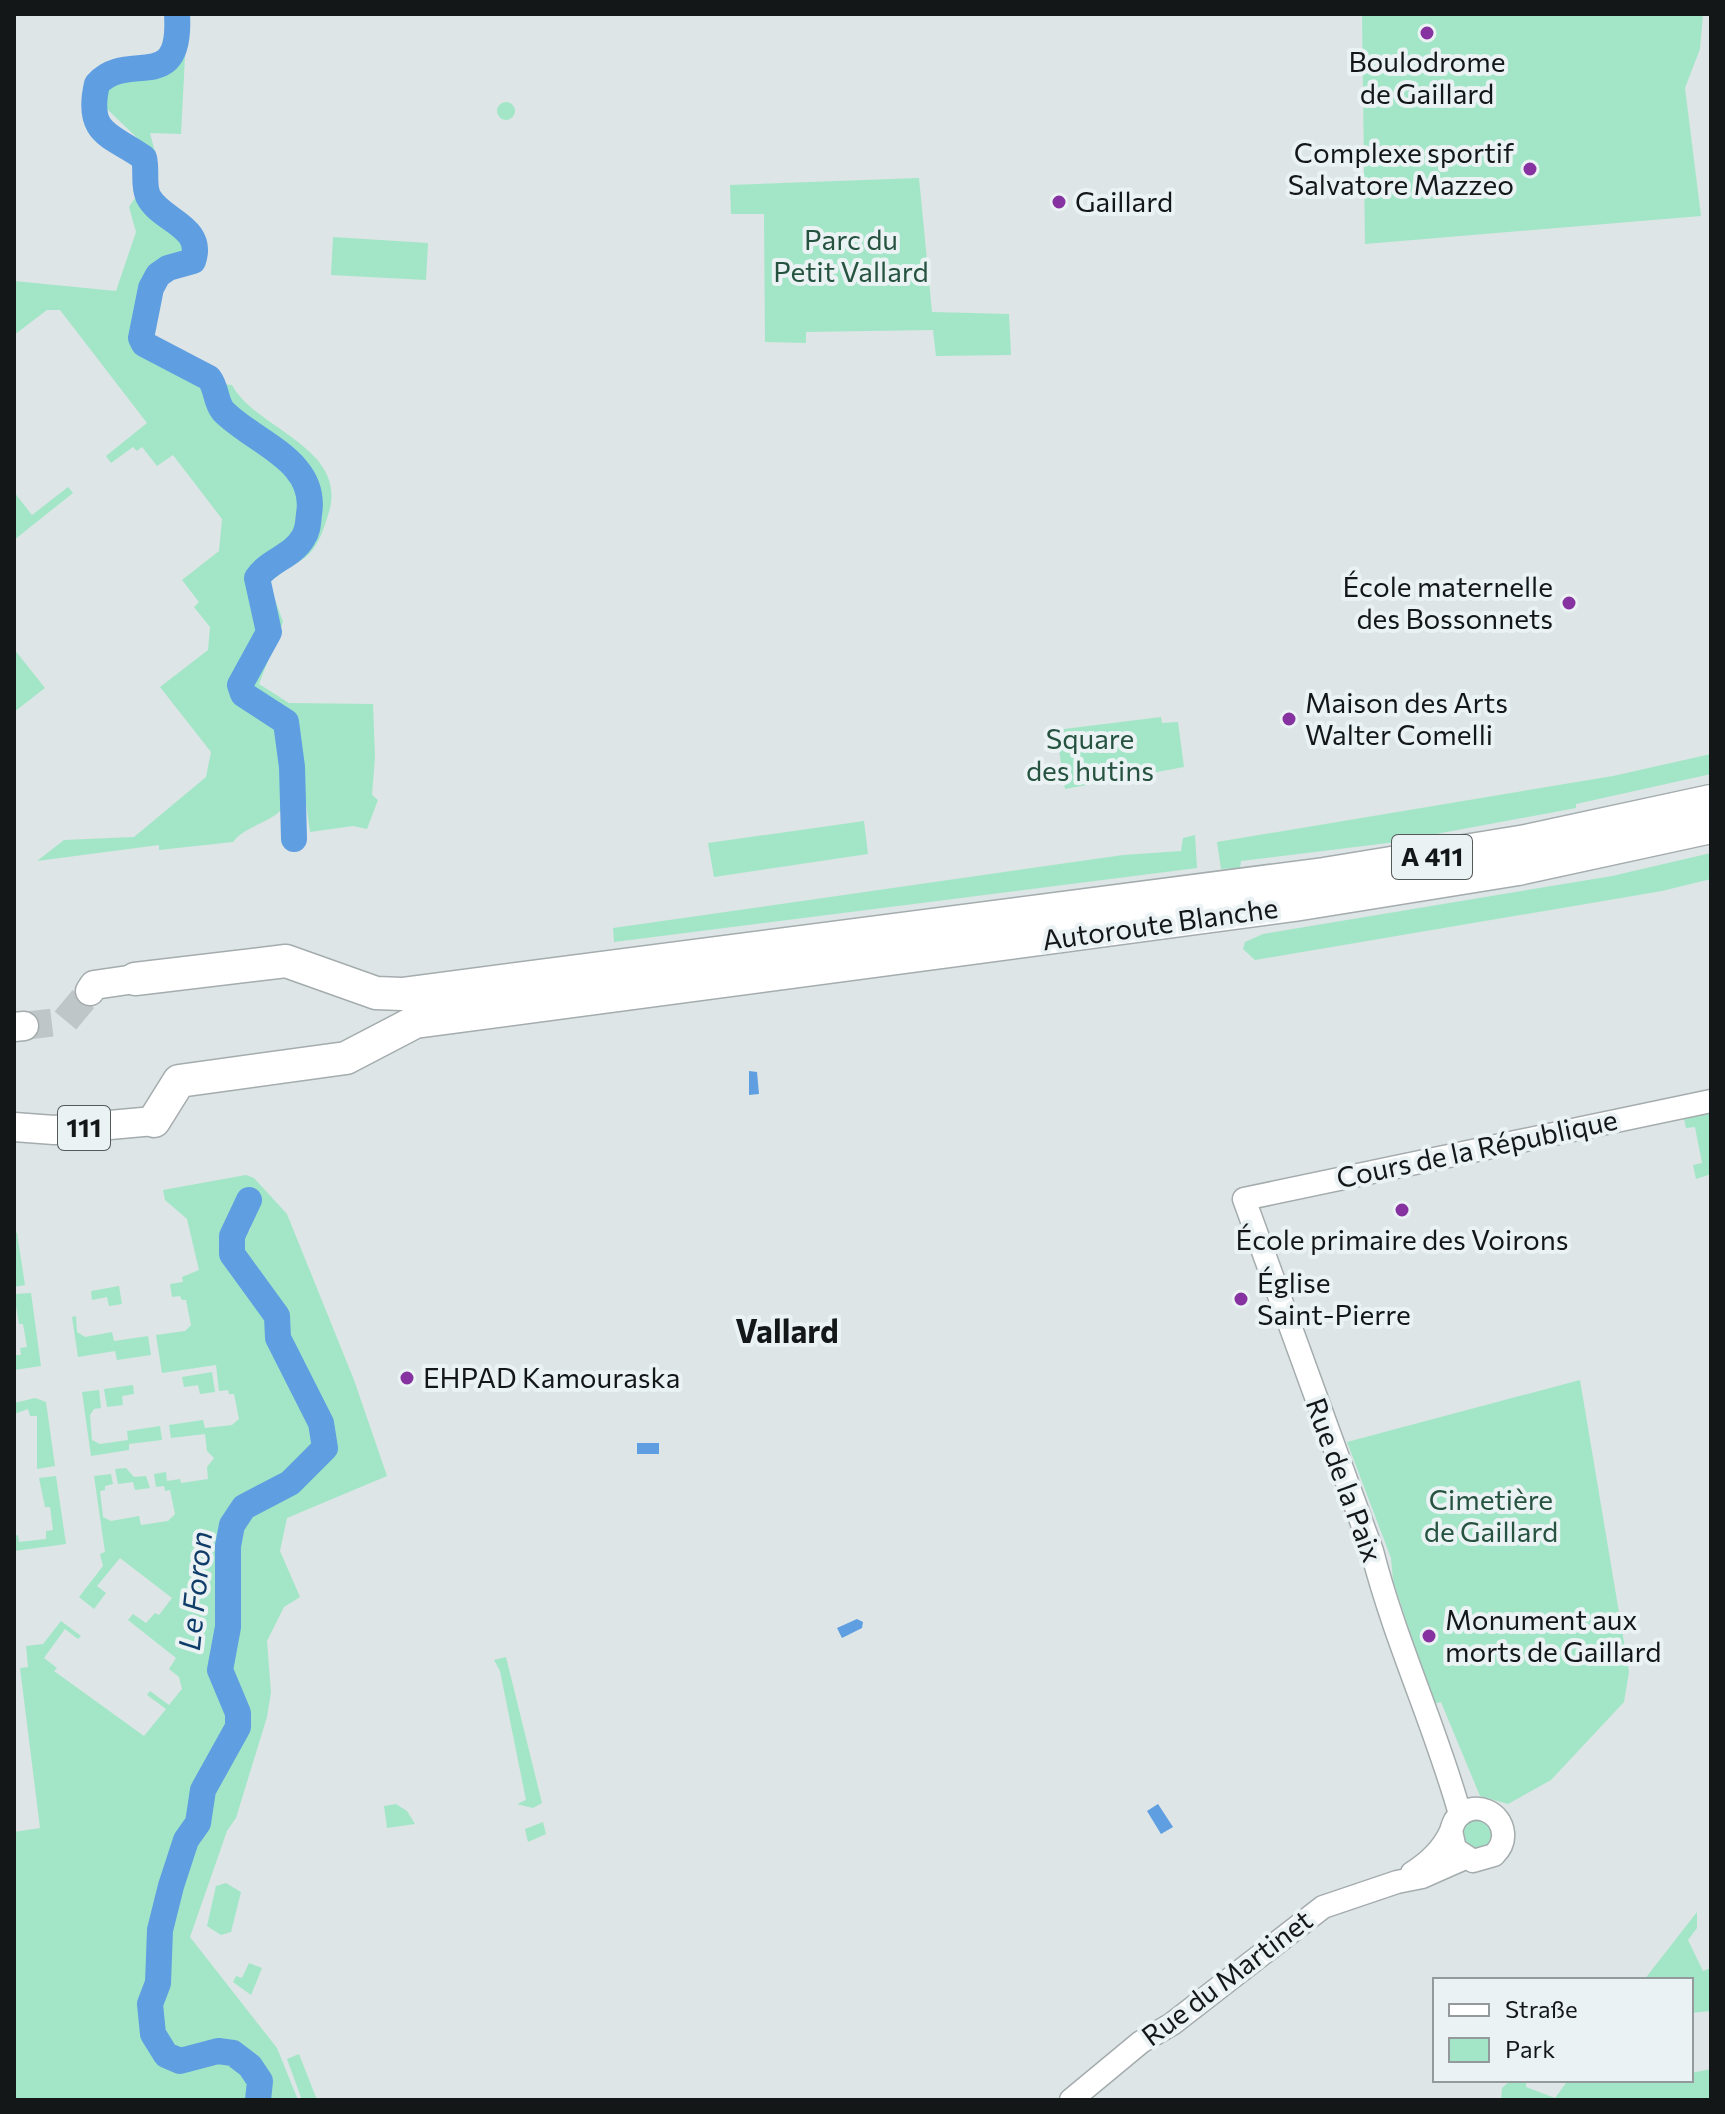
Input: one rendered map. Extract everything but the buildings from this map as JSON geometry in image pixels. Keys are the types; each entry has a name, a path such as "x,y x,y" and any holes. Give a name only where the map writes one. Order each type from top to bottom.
{"highway":[{"name":"Autoroute Blanche","path":"609,982 1339,872 1526,841 1711,801"},
{"name":"Autoroute Blanche","path":"609,982 1294,905 1529,867 1711,827"},
{"path":"135,979 286,961 371,991 394,994 609,982"},
{"path":"154,1121 179,1081 346,1058 415,1022 609,982"}],"main road":[{"path":"90,991 94,985 135,979"},
{"name":"111","path":"14,1127 54,1130 154,1121"}],"street":[{"name":"Cours de la République","path":"1244,1199 1711,1101"},
{"name":"Rue de la Paix","path":"1244,1199 1463,1818"},
{"path":"1463,1818 1498,1818 1503,1840 1499,1849 1487,1859 1465,1858 1452,1845 1463,1818"},
{"name":"Rue du Martinet","path":"1397,1882 1425,1864 1463,1818"},
{"name":"Rue du Martinet","path":"1071,2100 1141,2042 1175,2023 1318,1910 1347,1897 1422,1877 1465,1858"}],"green space":[{"name":"Complexe sportif Salvatore Mazzeo","path":"1362,14 1703,14 1700,49 1685,88 1701,216 1365,244"},
{"path":"186,38 181,134 150,133 156,156 107,109 104,91 112,84 165,66"},
{"path":"502,102 510,102 515,111 513,118 502,120 497,115 497,107"},
{"name":"Parc du Petit Vallard","path":"919,178 932,312 1009,314 1011,355 936,356 933,330 806,332 806,343 765,342 764,214 731,214 730,185"},
{"path":"140,195 180,232 188,249 184,258 159,262 152,267 142,286 132,344 201,378 207,387 211,408 280,460 293,476 301,494 303,514 298,537 251,577 251,591 264,632 239,671 234,688 242,701 281,725 288,797 279,812 246,830 233,842 159,850 159,845 37,861 64,840 134,837 206,777 211,752 160,687 208,650 210,627 194,607 199,602 182,580 219,551 222,519 173,455 157,466 142,447 137,451 133,447 111,463 106,456 147,423 60,310 47,310 14,335 14,281 116,291 136,232 129,207 135,198 140,201"},
{"path":"333,237 428,243 426,280 331,275"},
{"path":"222,384 232,385 260,415 314,456 326,473 331,492 328,515 318,541 305,558 268,580 283,622 259,684 289,703 373,704 375,757 372,795 378,800 367,829 353,826 310,832 295,724 247,687 276,626 275,612 264,587 263,576 294,556 305,543 314,518 315,494 309,478 287,452 229,408"},
{"path":"68,487 73,493 14,540 14,492 32,515"},
{"path":"14,649 45,688 14,712"},
{"name":"Square des hutins","path":"1161,717 1162,723 1178,722 1184,767 1065,789 1056,730"},
{"path":"1711,754 1711,774 1576,804 1576,808 1388,843 1241,861 1240,868 1221,869 1217,842 1613,776"},
{"path":"864,821 868,854 714,877 708,843"},
{"path":"1195,835 1197,868 614,942 613,928 1123,855 1181,851 1183,838"},
{"path":"1711,853 1711,879 1662,891 1255,960 1243,949 1245,942 1263,934 1612,876"},
{"path":"1711,1113 1711,1174 1696,1179 1693,1165 1702,1163 1695,1127 1686,1128 1684,1119"},
{"path":"246,1175 254,1178 287,1214 354,1380 387,1476 287,1518 280,1551 300,1597 284,1607 267,1641 271,1692 267,1717 236,1818 227,1831 190,1937 277,2048 298,2100 14,2100 14,1832 40,1828 20,1668 28,1667 26,1646 43,1644 61,1621 81,1636 78,1639 65,1629 44,1658 57,1668 54,1671 144,1736 166,1709 147,1695 150,1691 169,1705 182,1689 179,1677 169,1669 176,1658 128,1620 133,1614 146,1623 155,1613 159,1615 172,1598 120,1558 97,1586 106,1593 94,1609 79,1597 103,1566 100,1554 105,1552 94,1476 111,1474 113,1484 100,1491 103,1517 111,1521 139,1516 141,1525 168,1521 175,1514 170,1490 165,1491 164,1486 156,1487 154,1474 166,1472 167,1481 180,1479 181,1483 208,1479 207,1467 214,1458 207,1451 205,1434 171,1438 169,1425 203,1420 205,1428 232,1425 239,1419 234,1394 229,1394 228,1390 219,1391 216,1365 162,1373 156,1335 185,1331 191,1325 186,1300 180,1296 172,1297 170,1284 183,1282 182,1277 199,1270 187,1219 165,1200 163,1190","holes":["243,1193 254,1200 250,1231 234,1216"]},
{"path":"14,1231 17,1233 25,1285 14,1287"},
{"path":"119,1286 122,1304 109,1306 107,1297 92,1300 91,1291"},
{"path":"31,1293 41,1366 14,1370 14,1355 21,1355 20,1348 27,1347 14,1294"},
{"path":"76,1316 77,1332 85,1337 112,1332 114,1341 148,1336 151,1355 117,1360 115,1351 78,1357 72,1317"},
{"path":"212,1372 215,1392 200,1394 198,1385 184,1387 182,1377"},
{"name":"Cimetière de Gaillard","path":"1580,1380 1629,1672 1624,1702 1551,1780 1508,1804 1480,1796 1441,1702 1433,1704 1393,1580 1391,1558 1347,1442"},
{"path":"133,1385 134,1394 122,1396 123,1405 107,1407 104,1389"},
{"path":"99,1390 101,1408 94,1409 90,1415 92,1440 100,1444 128,1440 127,1431 160,1426 162,1440 129,1444 129,1450 91,1456 82,1392"},
{"path":"35,1398 46,1402 55,1466 37,1469 37,1416 30,1416 28,1409 14,1414 14,1403"},
{"path":"126,1468 134,1477 146,1476 150,1488 135,1490 133,1482 118,1484 115,1469"},
{"path":"56,1476 66,1544 14,1551 14,1536 18,1535 19,1542 46,1539 46,1531 53,1530 50,1507 45,1507 39,1478"},
{"path":"506,1657 542,1803 533,1808 517,1804 526,1800 500,1671 494,1660"},
{"path":"396,1804 407,1811 415,1824 387,1828 384,1806"},
{"path":"1474,1818 1490,1823 1495,1839 1484,1852 1463,1845 1461,1828"},
{"path":"543,1822 546,1834 528,1842 525,1829"},
{"path":"226,1883 241,1892 231,1932 221,1935 207,1926 216,1886"},
{"path":"1697,1912 1697,1928 1688,1940 1703,1971 1711,1968 1711,2011 1693,2013 1693,1978 1646,1978"},
{"path":"249,1963 262,1968 251,1995 233,1982 236,1976 242,1978"},
{"path":"299,2054 317,2100 302,2100 287,2059"},
{"path":"1711,2069 1711,2100 1501,2100 1502,2088 1509,2082 1526,2082 1526,2087 1555,2098 1565,2082 1693,2082 1693,2073"}],"water":[{"path":"749,1071 757,1072 759,1094 749,1095"},
{"path":"637,1443 659,1443 659,1454 637,1454"},
{"path":"857,1619 863,1622 862,1628 842,1638 837,1628"},
{"path":"1158,1804 1173,1827 1161,1834 1147,1811"}],"waterway":[{"name":"Le Foron","path":"177,14 176,39 171,55 162,63 150,67 110,74 97,84 95,114 104,132 144,158 148,196 154,205 187,232 195,249 193,261 168,268 158,275 151,288 141,338 144,344 209,378 223,411 294,466 304,480 309,495 308,524 303,538 293,550 257,578 269,632 240,685 243,694 286,722 292,767 294,839"},
{"name":"Le Foron","path":"249,1200 232,1236 232,1254 277,1316 278,1338 321,1423 325,1448 290,1483 244,1507 232,1525 228,1546 228,1627 220,1670 238,1713 238,1727 203,1790 198,1823 186,1840 171,1886 160,1930 158,1983 150,2004 153,2034 166,2055 180,2061 218,2051 233,2053 250,2066 260,2081 258,2100"}],"tunnel":[{"path":"24,1026 65,1021 90,991"}],"place":[{"name":"Boulodrome de Gaillard","path":"1427,33"},
{"name":"Complexe sportif Salvatore Mazzeo","path":"1530,169"},
{"name":"Gaillard","path":"1059,202"},
{"name":"École maternelle des Bossonnets","path":"1569,603"},
{"name":"Maison des Arts Walter Comelli","path":"1289,719"},
{"name":"École primaire des Voirons","path":"1402,1210"},
{"name":"Église Saint-Pierre","path":"1241,1299"},
{"name":"EHPAD Kamouraska","path":"407,1378"},
{"name":"Monument aux morts de Gaillard","path":"1429,1636"}],"district":[{"name":"Vallard","path":"787,1332"}]}
